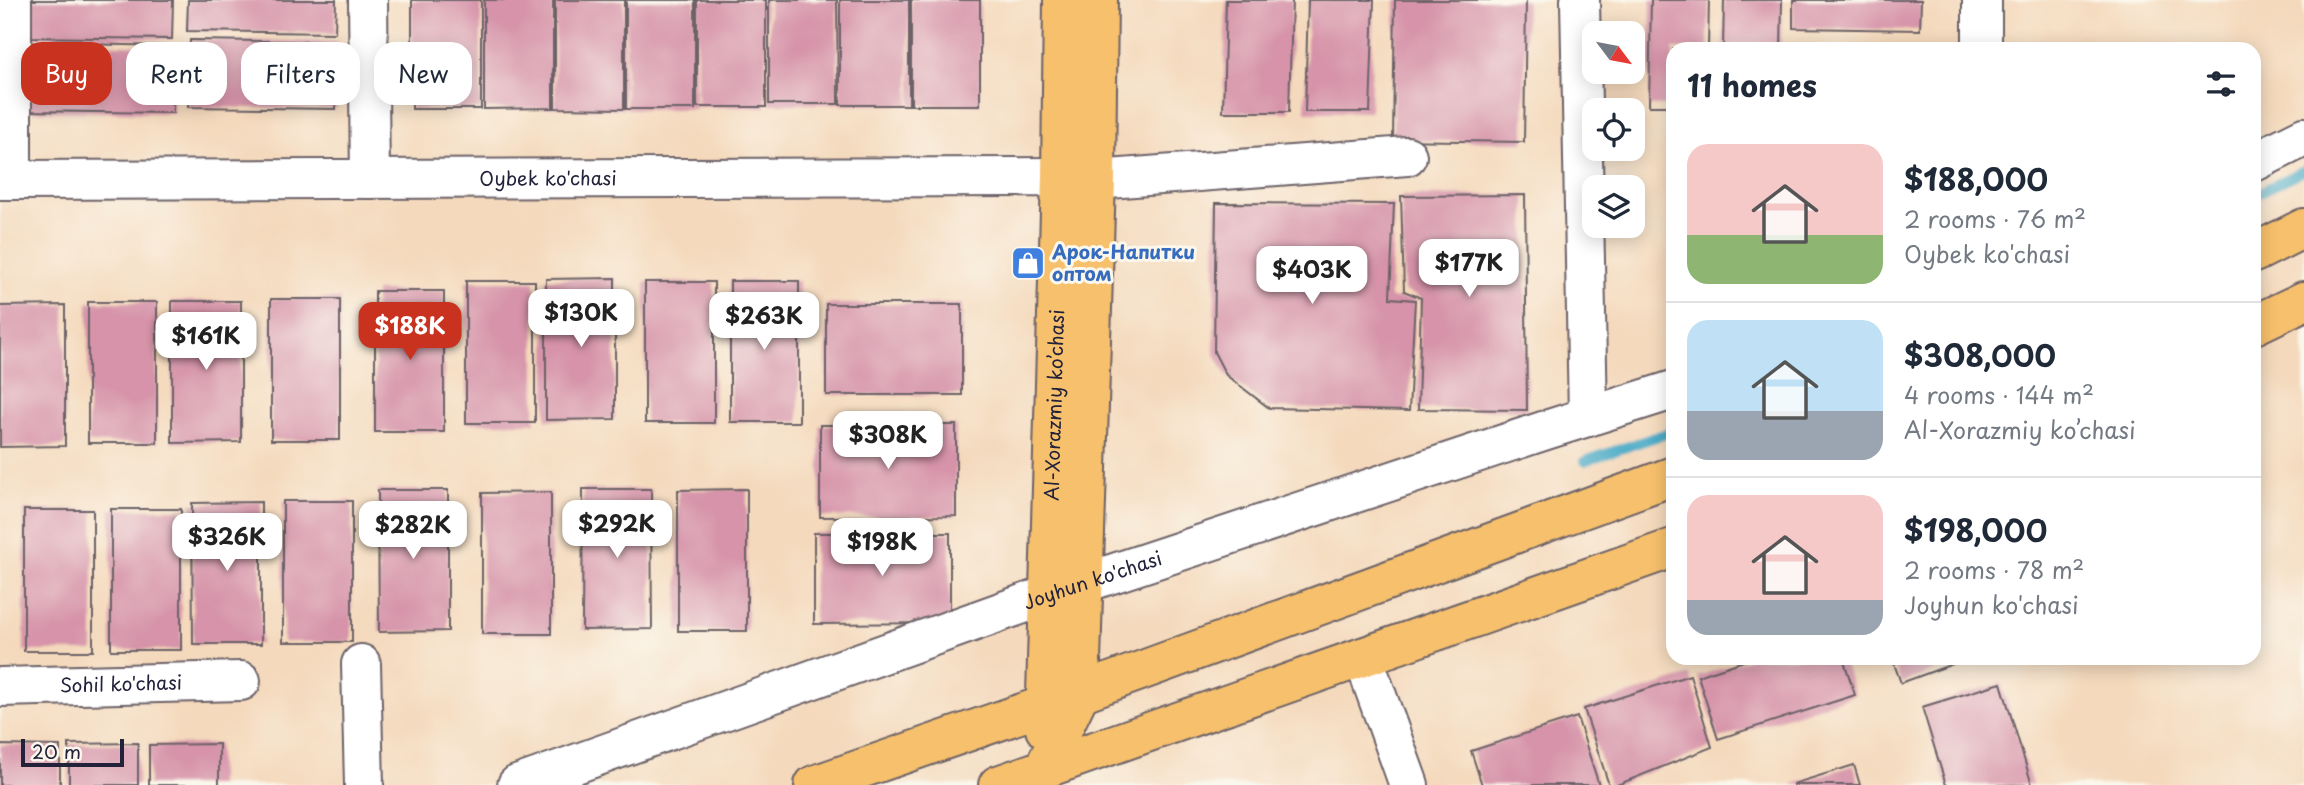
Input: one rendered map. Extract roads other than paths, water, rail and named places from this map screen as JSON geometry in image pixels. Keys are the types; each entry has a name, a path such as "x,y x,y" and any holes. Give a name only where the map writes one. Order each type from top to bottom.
{"main road":[{"name":"Al-Xorazmiy ko’chasi","path":"1063,0 1079,178"},
{"name":"Al-Xorazmiy ko’chasi","path":"1063,699 1079,178 1098,0"},
{"path":"2261,250 2304,228"},
{"path":"2261,322 2304,301"},
{"path":"814,785 1063,699 1666,479"},
{"path":"998,785 1044,778 1363,657 1666,550"},
{"path":"1044,778 1063,699"}],"street":[{"path":"6,180 12,0"},
{"path":"368,0 370,179"},
{"path":"1580,0 1588,416"},
{"path":"1982,0 1982,42"},
{"path":"2261,158 2304,137"},
{"name":"Oybek ko'chasi","path":"6,180 1079,178 1407,156"},
{"name":"Joyhun ko'chasi","path":"517,785 1065,589 1666,392"},
{"path":"1363,657 1409,785"},
{"path":"361,664 364,785"},
{"name":"Sohil ko'chasi","path":"0,687 241,681"}],"waterway":[{"path":"2261,192 2304,170"},
{"path":"1585,461 1666,433"}],"place":[{"name":"Арок-Напитки оптом","path":"1028,263"}]}
